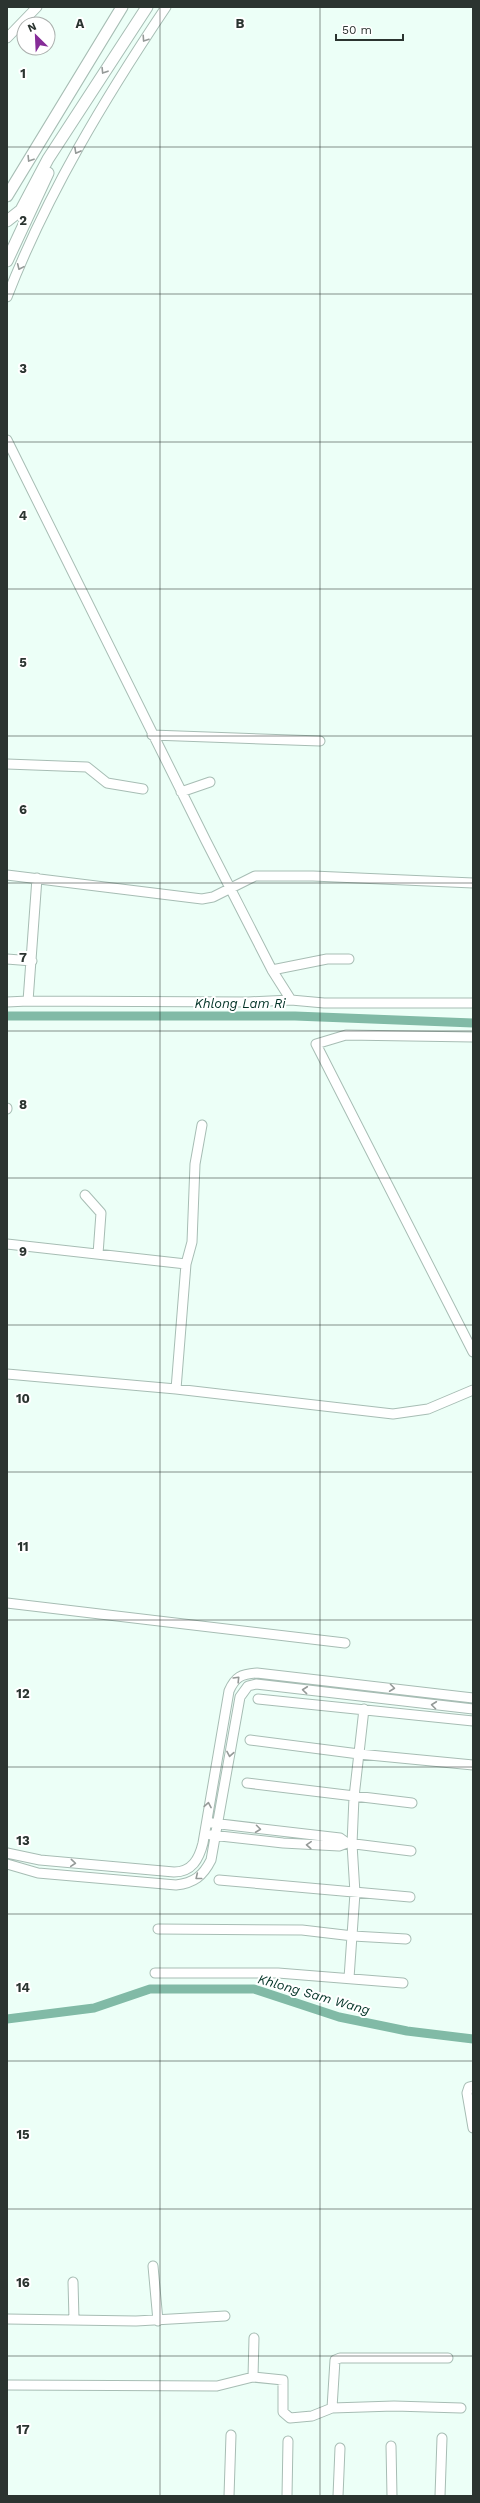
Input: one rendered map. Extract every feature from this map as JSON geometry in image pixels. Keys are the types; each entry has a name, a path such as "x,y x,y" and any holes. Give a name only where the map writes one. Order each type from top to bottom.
{"main road":[{"path":"7,196 122,7"},
{"path":"7,221 21,210 42,170 147,7"},
{"path":"7,261 69,129"}],"street":[{"path":"7,38 37,7"},
{"path":"7,297 34,236 78,148 132,59 166,7"},
{"path":"7,440 152,735 188,790 272,970 291,1000"},
{"path":"152,735 320,741"},
{"path":"7,764 87,767 107,784 143,789"},
{"path":"188,790 210,782"},
{"path":"7,875 202,899 214,897 247,879 267,875 473,883"},
{"path":"28,1002 37,878"},
{"path":"7,959 32,961"},
{"path":"272,970 327,959 349,959"},
{"path":"7,1002 248,1002 291,1000 324,1003 473,1003"},
{"path":"472,1348 316,1044 346,1035 473,1037"},
{"path":"176,1389 186,1264 192,1242 195,1164 202,1125"},
{"path":"85,1195 100,1213 98,1254"},
{"path":"7,1244 186,1264"},
{"path":"7,1374 176,1389 393,1414 428,1409 473,1390"},
{"path":"7,1603 344,1644"},
{"path":"7,1853 55,1862 182,1872 195,1862 200,1854 205,1834 205,1822 229,1691 234,1681 242,1674 257,1673 473,1698"},
{"path":"7,1864 38,1873 54,1875 188,1884 197,1880 205,1871 211,1860 243,1690 256,1684 473,1709"},
{"path":"363,1696 365,1685"},
{"path":"258,1699 473,1721"},
{"path":"348,1978 353,1936 355,1893 350,1844 364,1709"},
{"path":"250,1740 359,1754 473,1765"},
{"path":"247,1783 412,1803"},
{"path":"205,1822 340,1838 350,1844"},
{"path":"205,1834 283,1843 339,1846 350,1844 411,1851"},
{"path":"54,1875 55,1862"},
{"path":"219,1880 410,1897"},
{"path":"158,1930 302,1930 353,1936 406,1939"},
{"path":"155,1973 278,1973 403,1983"},
{"path":"473,2086 469,2087 467,2093 473,2128"},
{"path":"152,2266 158,2321"},
{"path":"74,2282 74,2319"},
{"path":"7,2319 158,2321 225,2316"},
{"path":"253,2377 254,2338"},
{"path":"332,2408 335,2360 340,2358 448,2358"},
{"path":"7,2385 217,2386 253,2377 284,2382 283,2412 288,2417 312,2416 332,2408 394,2406 461,2408"},
{"path":"229,2496 231,2435"},
{"path":"440,2496 442,2438"},
{"path":"287,2496 288,2441"},
{"path":"391,2446 392,2496"},
{"path":"338,2496 340,2448"}],"waterway":[{"name":"Khlong Lam Ri","path":"7,1016 295,1016 473,1023"},
{"name":"Khlong Sam Wang","path":"7,2019 94,2008 150,1989 254,1989 339,2017 407,2031 473,2039"}]}
